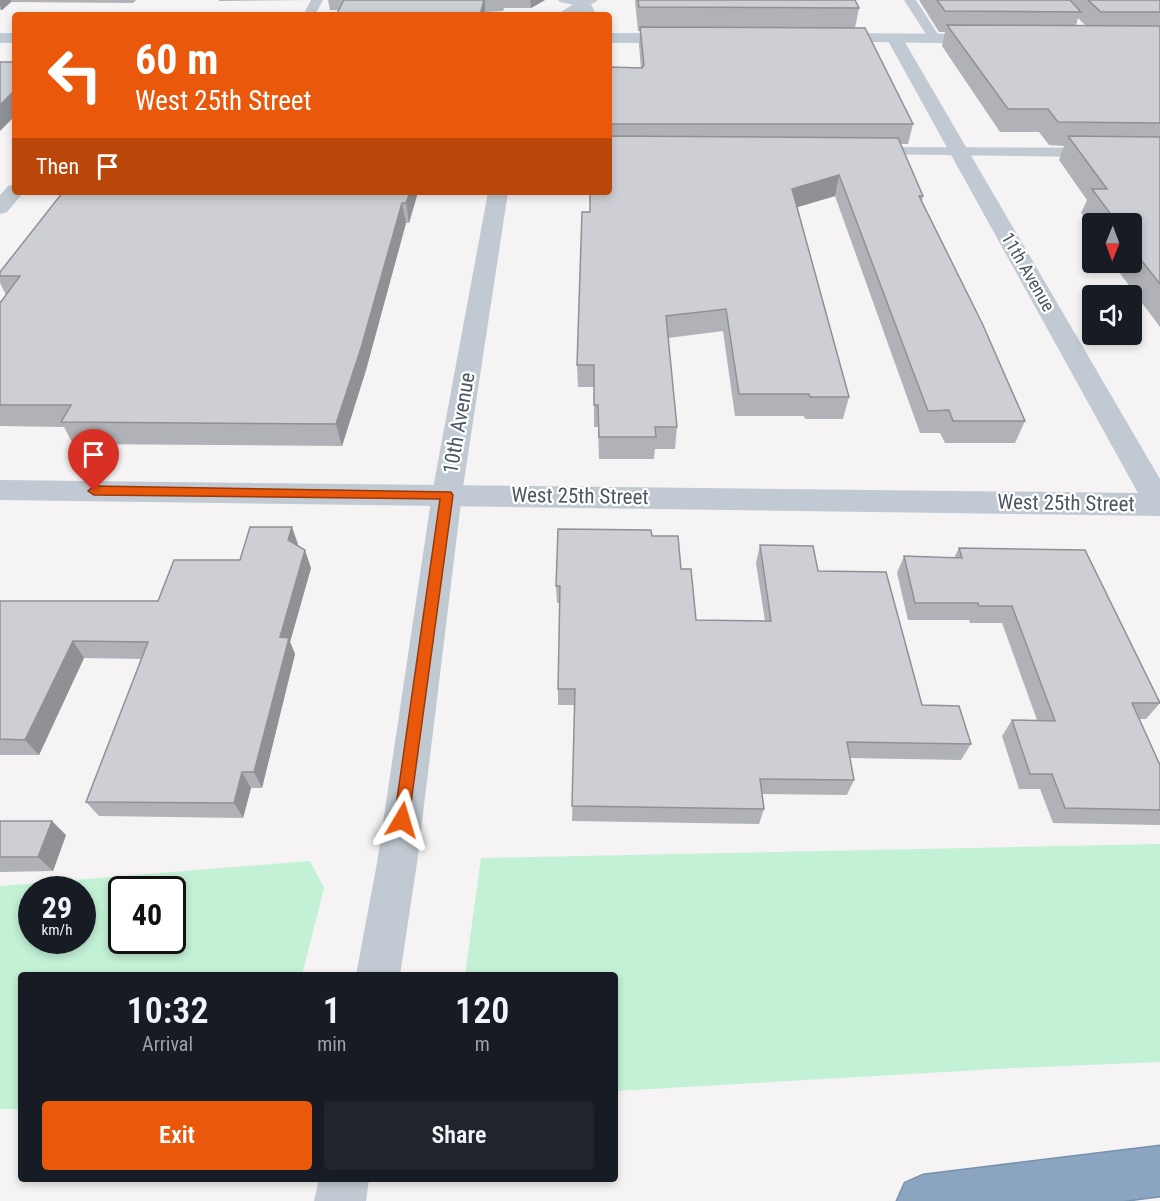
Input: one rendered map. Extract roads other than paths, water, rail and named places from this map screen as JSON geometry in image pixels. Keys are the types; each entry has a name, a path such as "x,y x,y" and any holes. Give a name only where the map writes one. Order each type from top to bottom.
{"highway":[{"path":"923,1201 1160,1171"},
{"path":"943,1201 1160,1188"}],"main road":[{"path":"612,32 626,38"},
{"path":"612,38 696,38"},
{"path":"813,38 1006,39"}],"street":[{"path":"572,12 588,6"},
{"name":"11th Avenue","path":"895,39 1160,504"},
{"path":"0,208 12,194"},
{"name":"10th Avenue","path":"379,972 397,863 447,495 497,195"},
{"name":"West 25th Street","path":"0,490 1160,504"},
{"path":"340,1201 343,1182"}],"lane":[{"path":"564,0 588,6"},
{"path":"910,0 935,39"},
{"path":"854,151 1160,153"}]}
